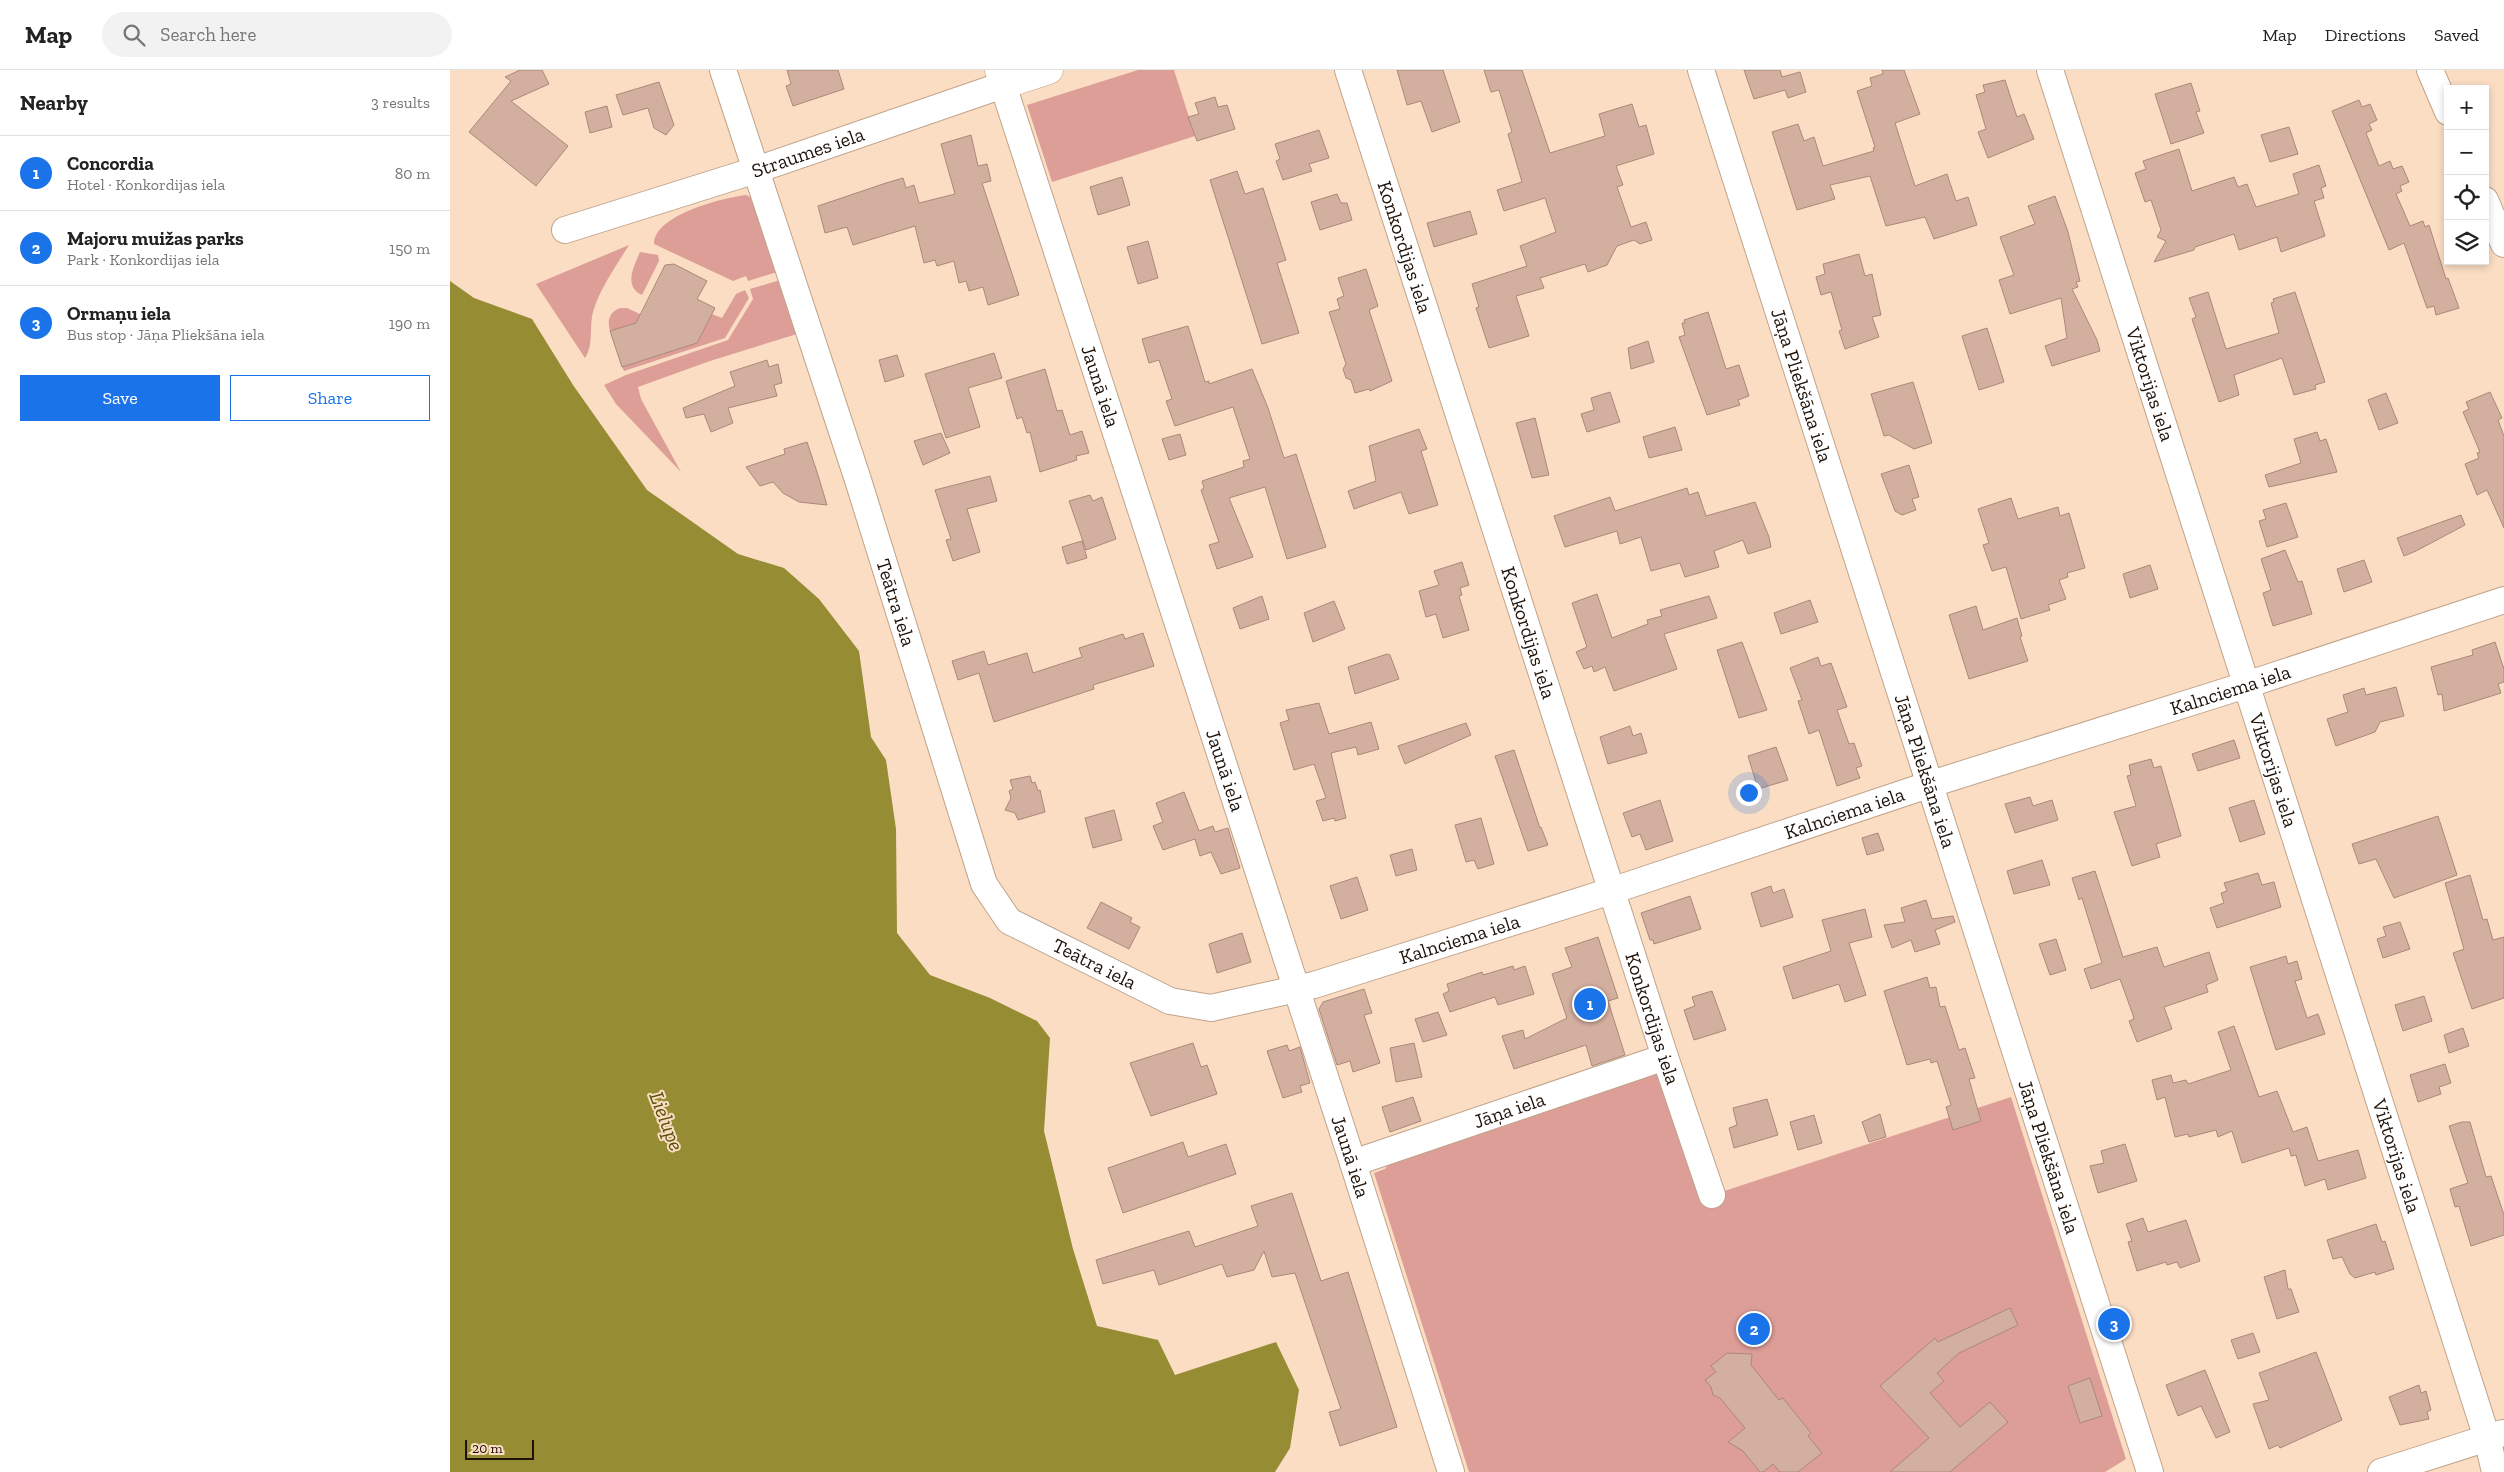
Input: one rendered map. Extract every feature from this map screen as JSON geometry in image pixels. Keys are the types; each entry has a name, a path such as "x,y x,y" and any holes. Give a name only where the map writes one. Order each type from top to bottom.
{"street":[{"name":"Teātra iela","path":"723,70 858,480 984,884 1009,921 1170,1001 1211,1008"},
{"name":"Straumes iela","path":"565,230 756,170 1001,78 1049,70"},
{"name":"Konkordijas iela","path":"1348,70 1611,891 1712,1195"},
{"name":"Jāņa Pliekšāna iela","path":"1700,70 2150,1472"},
{"name":"Viktorijas iela","path":"2050,70 2246,685 2496,1436 2495,1472"},
{"path":"2430,70 2444,103"},
{"name":"Jaunā iela","path":"1001,78 1353,1163 1451,1472"},
{"path":"2489,209 2504,244"},
{"name":"Kalnciema iela","path":"1211,1008 1297,990 1611,891 1928,785 2246,685 2504,600"},
{"name":"Jāņa iela","path":"1353,1163 1665,1057"},
{"path":"2381,1472 2496,1436"}],"shaded area":[{"path":"1138,70 1174,70 1195,136 1052,182 1027,105"},
{"path":"746,195 754,199 777,272 748,281 746,276 733,281 654,244 657,234 665,225 677,217 706,204"},
{"path":"629,245 609,277 596,303 592,318 588,353 585,358 536,284"},
{"path":"640,252 658,255 659,261 642,295 636,291 631,281 633,269"},
{"path":"780,280 797,334 710,361 638,387 641,399 681,472 616,404 604,385 626,375 728,340 753,299 750,289"},
{"path":"745,290 749,298 725,338 624,371 622,367 697,343 712,314 722,318 736,294"},
{"path":"620,308 627,308 640,314 643,321 610,331 611,314"},
{"path":"1657,1072 1706,1197 2011,1097 2126,1459 2105,1472 1469,1472 1374,1173 1385,1169 1391,1160"}],"water":[{"name":"Lielupe","path":"450,281 474,298 532,319 573,385 647,490 738,554 784,568 819,599 859,651 871,737 886,760 896,829 897,933 930,975 990,998 1037,1021 1050,1038 1044,1131 1073,1249 1097,1326 1158,1340 1175,1375 1276,1342 1299,1390 1290,1448 1275,1472 450,1472"}],"building":[{"path":"520,70 542,70 549,84 511,101 568,146 536,186 469,132 511,81 505,77"},
{"path":"787,70 838,70 844,89 793,106 786,86 791,84"},
{"path":"1397,70 1443,70 1460,122 1432,132 1421,101 1407,105"},
{"path":"1484,70 1522,70 1550,153 1605,136 1599,114 1632,104 1639,127 1646,125 1654,154 1616,166 1623,185 1617,187 1631,227 1646,222 1652,240 1640,244 1634,240 1617,246 1607,265 1588,272 1585,264 1540,278 1544,288 1516,296 1529,336 1489,348 1476,308 1479,307 1472,284 1527,266 1520,246 1556,232 1545,198 1504,211 1497,190 1522,182 1508,134 1512,132 1499,90 1491,92"},
{"path":"1744,70 1780,70 1782,77 1800,72 1806,92 1788,98 1785,90 1754,99"},
{"path":"1882,70 1904,70 1920,114 1895,123 1915,186 1947,174 1956,201 1968,197 1977,225 1934,239 1925,217 1886,226 1870,176 1830,185 1835,199 1797,210 1772,132 1798,124 1804,141 1814,137 1823,166 1874,151 1873,148 1875,147 1857,91 1872,86 1870,78 1883,74"},
{"path":"2005,80 2017,117 2024,114 2034,139 1988,158 1978,132 1986,129 1976,95 1985,92 1983,85"},
{"path":"659,82 674,125 666,135 654,128 648,108 623,115 616,95"},
{"path":"2191,83 2200,111 2196,112 2204,133 2171,144 2155,94"},
{"path":"1215,97 1218,107 1227,105 1235,129 1197,141 1188,117 1199,114 1195,103"},
{"path":"2359,100 2362,107 2370,104 2377,120 2369,124 2372,130 2366,133 2379,166 2390,161 2393,169 2402,166 2409,182 2400,186 2402,191 2396,194 2410,226 2423,221 2425,227 2429,225 2446,279 2448,278 2459,308 2436,315 2434,306 2427,308 2404,243 2389,250 2332,111"},
{"path":"607,106 612,127 590,133 585,112"},
{"path":"2289,127 2298,154 2270,162 2261,135"},
{"path":"1319,130 1329,158 1309,164 1312,171 1283,180 1276,161 1280,159 1275,144"},
{"path":"971,135 978,166 987,164 991,181 982,183 1019,295 988,305 983,287 969,291 966,281 959,283 954,261 937,266 935,260 924,263 915,226 853,245 847,227 825,233 818,206 886,183 903,178 906,188 914,185 919,203 955,194 941,144"},
{"path":"2179,149 2192,191 2234,177 2238,187 2247,184 2256,207 2299,194 2293,174 2319,165 2326,186 2321,188 2324,198 2314,201 2325,236 2281,252 2277,237 2239,250 2234,234 2195,247 2194,250 2154,262 2166,241 2157,237 2161,230 2151,200 2145,202 2135,173 2146,169 2143,161"},
{"path":"1237,171 1245,194 1263,188 1286,260 1277,263 1299,333 1262,344 1210,180"},
{"path":"1122,177 1130,205 1098,215 1090,187"},
{"path":"1337,194 1341,203 1347,203 1352,220 1320,230 1311,202"},
{"path":"2055,196 2068,232 2080,281 2076,282 2078,287 2072,289 2097,340 2100,351 2052,366 2045,346 2067,338 2061,298 2010,314 1999,280 2014,275 2000,237 2035,224 2028,206"},
{"path":"1470,211 1477,234 1434,247 1427,223"},
{"path":"1148,241 1158,278 1138,284 1127,247"},
{"path":"1859,254 1865,276 1872,274 1881,315 1872,317 1879,337 1845,349 1839,331 1842,330 1831,292 1821,295 1816,277 1825,274 1823,264"},
{"path":"674,264 707,281 697,299 715,308 697,343 622,367 610,331 636,323 665,265"},
{"path":"1366,269 1378,306 1369,310 1392,381 1370,391 1369,389 1355,393 1351,380 1346,378 1343,369 1346,364 1329,312 1340,309 1337,299 1344,296 1338,278"},
{"path":"2208,292 2226,349 2279,333 2271,303 2274,302 2273,299 2295,292 2325,382 2315,385 2316,389 2294,395 2282,358 2234,375 2239,395 2219,402 2192,319 2196,317 2189,298"},
{"path":"1708,312 1726,369 1739,365 1749,396 1738,400 1740,405 1707,415 1679,337 1685,335 1682,323 1685,323 1684,320"},
{"path":"1188,326 1205,382 1209,381 1209,384 1252,369 1268,408 1284,458 1296,454 1326,547 1287,559 1265,487 1229,498 1253,557 1217,569 1209,545 1219,542 1201,490 1204,488 1202,481 1244,467 1243,461 1250,459 1233,407 1175,426 1166,401 1172,399 1159,360 1149,363 1142,339"},
{"path":"1987,328 2004,382 1979,390 1962,336"},
{"path":"1648,341 1654,362 1631,369 1628,348"},
{"path":"994,353 1002,378 968,388 980,427 946,438 925,374"},
{"path":"897,355 904,376 885,382 879,360"},
{"path":"767,360 769,367 778,364 782,383 774,385 777,396 728,408 733,423 711,432 704,414 686,418 683,408 735,386 730,372"},
{"path":"1045,369 1057,411 1062,410 1070,435 1082,431 1089,453 1076,456 1077,460 1040,472 1030,432 1027,433 1022,417 1017,419 1006,381"},
{"path":"1913,382 1932,443 1914,449 1889,435 1884,436 1871,394"},
{"path":"1610,392 1620,422 1587,432 1581,414 1594,410 1591,398"},
{"path":"2490,392 2502,418 2498,420 2504,436 2504,528 2487,490 2477,495 2465,464 2479,458 2477,453 2480,452 2463,412 2469,409 2466,402"},
{"path":"2386,393 2398,423 2379,430 2368,400"},
{"path":"1535,418 1549,475 1532,478 1516,423"},
{"path":"1675,427 1682,450 1649,458 1643,437"},
{"path":"1419,429 1427,449 1421,451 1438,505 1409,514 1401,492 1354,509 1348,491 1376,481 1369,446"},
{"path":"2317,432 2320,441 2326,439 2337,472 2269,487 2265,475 2301,463 2294,439"},
{"path":"941,433 950,453 923,465 914,441"},
{"path":"1180,434 1186,455 1169,460 1162,439"},
{"path":"807,442 827,505 799,502 783,493 773,482 760,486 746,467 785,454 784,449"},
{"path":"1909,465 1919,497 1912,499 1916,510 1902,515 1895,511 1881,474"},
{"path":"990,476 997,501 967,509 980,552 953,561 946,540 951,539 935,490"},
{"path":"1687,488 1689,495 1698,492 1706,516 1755,502 1771,547 1748,554 1743,540 1714,551 1719,567 1685,577 1680,563 1651,571 1641,537 1620,544 1617,531 1565,547 1554,516 1610,497 1615,511"},
{"path":"1090,495 1093,501 1102,497 1116,539 1086,550 1069,501"},
{"path":"2011,498 2018,519 2058,507 2060,516 2069,513 2085,568 2067,573 2068,577 2059,580 2066,599 2048,605 2050,610 2021,619 2006,567 1992,571 1983,545 1989,543 1978,509"},
{"path":"2286,503 2298,537 2267,547 2259,521 2266,519 2263,510"},
{"path":"2461,515 2465,525 2404,556 2397,538"},
{"path":"1082,541 1087,558 1067,564 1062,547"},
{"path":"2285,550 2298,582 2302,581 2312,614 2273,626 2263,593 2271,590 2261,559"},
{"path":"2364,560 2372,582 2344,592 2337,569"},
{"path":"1462,562 1469,585 1460,588 1462,595 1459,596 1469,630 1443,638 1436,614 1426,617 1419,591 1439,585 1434,571"},
{"path":"2150,565 2158,589 2130,598 2123,574"},
{"path":"1597,594 1612,638 1648,624 1647,620 1662,616 1660,610 1709,596 1717,618 1664,634 1677,669 1614,691 1605,667 1594,672 1592,666 1584,669 1576,652 1587,647 1572,603"},
{"path":"1262,596 1269,619 1240,629 1233,608"},
{"path":"1810,600 1818,622 1781,634 1774,613"},
{"path":"1334,601 1345,629 1313,642 1304,613"},
{"path":"1976,606 1983,630 2017,618 2022,636 2020,637 2028,661 1969,679 1949,615"},
{"path":"1143,633 1154,666 1093,685 1094,689 994,722 979,673 958,680 952,661 984,651 988,665 1027,653 1033,673 1082,657 1079,648 1123,634 1125,639"},
{"path":"1742,642 1767,710 1739,718 1717,650"},
{"path":"2495,642 2504,669 2504,682 2498,684 2501,693 2444,711 2442,694 2438,695 2431,667 2473,655 2472,650"},
{"path":"1387,654 1390,655 1399,679 1355,694 1348,667"},
{"path":"1818,657 1821,666 1831,663 1847,707 1837,710 1849,744 1854,743 1862,766 1856,768 1860,778 1837,786 1819,730 1809,734 1798,701 1802,700 1790,668"},
{"path":"2396,687 2404,716 2380,722 2375,732 2336,746 2327,719 2348,712 2343,695 2364,688 2366,695"},
{"path":"1319,703 1329,734 1371,722 1379,749 1358,755 1356,747 1331,753 1346,818 1335,821 1334,818 1323,821 1316,801 1326,798 1314,764 1294,770 1280,723 1289,720 1286,710"},
{"path":"1466,723 1471,735 1405,764 1398,746"},
{"path":"1630,726 1633,736 1641,733 1647,753 1608,764 1600,737"},
{"path":"2234,740 2240,758 2198,771 2192,754"},
{"path":"1776,747 1788,780 1758,789 1748,756"},
{"path":"1514,750 1540,828 1548,845 1528,851 1495,756"},
{"path":"2151,759 2154,768 2161,766 2181,836 2156,844 2160,857 2132,866 2114,812 2136,806 2127,776 2131,775 2129,765"},
{"path":"1030,776 1032,783 1035,782 1038,791 1040,790 1045,812 1018,820 1015,813 1005,810 1011,798 1009,791 1013,789 1010,780"},
{"path":"1184,792 1199,831 1213,826 1215,832 1228,828 1240,868 1221,874 1211,852 1200,856 1195,839 1163,850 1153,826 1163,822 1156,803"},
{"path":"2030,797 2033,806 2052,800 2058,820 2015,833 2005,804"},
{"path":"1660,800 1673,841 1646,850 1640,834 1632,837 1623,813"},
{"path":"2254,800 2265,834 2240,842 2229,808"},
{"path":"1114,810 1122,840 1093,848 1085,818"},
{"path":"2438,816 2457,875 2394,898 2376,859 2359,864 2352,844"},
{"path":"1481,818 1494,864 1478,869 1474,860 1466,862 1455,825"},
{"path":"1878,833 1884,850 1867,855 1862,838"},
{"path":"1412,849 1417,870 1396,876 1390,855"},
{"path":"2042,860 2050,885 2014,894 2007,871"},
{"path":"2095,871 2123,957 2157,947 2164,967 2209,952 2218,980 2206,985 2208,992 2164,1007 2172,1029 2137,1042 2129,1021 2134,1019 2133,1015 2120,979 2091,989 2084,969 2102,963 2082,898 2079,900 2072,878"},
{"path":"2258,873 2262,885 2274,882 2281,907 2217,928 2210,908 2224,903 2221,893 2227,891 2224,883"},
{"path":"2470,875 2483,920 2487,919 2493,940 2504,937 2504,998 2472,1009 2453,953 2464,949 2445,883"},
{"path":"1357,877 1368,910 1341,919 1330,886"},
{"path":"1771,886 1773,893 1784,889 1793,917 1761,927 1751,893"},
{"path":"1690,896 1701,929 1654,944 1653,940 1650,940 1641,913"},
{"path":"1926,900 1932,919 1953,916 1955,922 1935,930 1940,944 1915,952 1911,940 1892,948 1884,925 1905,922 1901,908"},
{"path":"1101,902 1132,918 1130,922 1140,927 1129,949 1087,928"},
{"path":"1865,909 1872,937 1849,943 1866,995 1845,1002 1839,984 1793,999 1783,967 1831,951 1822,920"},
{"path":"2400,922 2410,949 2383,958 2377,939 2386,936 2383,927"},
{"path":"1242,933 1251,962 1217,973 1209,944"},
{"path":"1598,937 1618,998 1608,1001 1625,1055 1592,1066 1586,1045 1514,1069 1502,1036 1523,1030 1525,1039 1567,1018 1552,974 1572,967 1565,948"},
{"path":"2056,939 2066,970 2050,975 2039,944"},
{"path":"2286,956 2288,964 2297,961 2302,979 2295,981 2307,1018 2318,1014 2325,1034 2276,1050 2250,967"},
{"path":"1513,966 1514,970 1525,966 1534,994 1498,1005 1495,997 1450,1012 1443,994 1449,991 1447,984 1482,972 1483,975"},
{"path":"1927,977 1930,988 1936,987 1940,1007 1945,1006 1959,1050 1965,1048 1975,1078 1969,1079 1981,1121 1953,1130 1946,1107 1951,1105 1937,1061 1931,1063 1930,1059 1907,1065 1884,991"},
{"path":"1364,989 1372,1013 1364,1015 1380,1063 1353,1072 1350,1061 1337,1065 1319,1009 1323,1002"},
{"path":"1712,991 1726,1030 1694,1040 1684,1010 1695,1006 1692,997"},
{"path":"2424,996 2432,1021 2403,1031 2395,1005"},
{"path":"1438,1012 1447,1035 1423,1042 1415,1019"},
{"path":"2234,1026 2259,1097 2277,1091 2293,1132 2307,1127 2318,1161 2358,1150 2366,1178 2328,1190 2325,1179 2305,1186 2296,1155 2291,1156 2289,1148 2242,1163 2232,1131 2218,1137 2216,1130 2189,1137 2188,1134 2175,1137 2165,1097 2157,1100 2152,1080 2171,1075 2173,1083 2186,1080 2188,1084 2231,1070 2218,1032"},
{"path":"2463,1028 2469,1046 2449,1053 2444,1035"},
{"path":"1193,1043 1201,1067 1207,1065 1217,1094 1151,1116 1130,1063"},
{"path":"1414,1043 1422,1077 1396,1082 1390,1048"},
{"path":"1287,1045 1289,1051 1300,1047 1310,1083 1300,1086 1302,1092 1283,1098 1267,1051"},
{"path":"2445,1064 2451,1083 2439,1087 2441,1094 2418,1102 2410,1075"},
{"path":"1413,1097 1421,1121 1390,1132 1382,1107"},
{"path":"1767,1099 1778,1135 1734,1148 1729,1128 1737,1125 1733,1108"},
{"path":"1880,1114 1886,1137 1869,1142 1862,1122"},
{"path":"1814,1115 1822,1143 1798,1150 1790,1122"},
{"path":"2470,1122 2486,1177 2491,1176 2504,1215 2504,1235 2471,1246 2459,1206 2455,1207 2450,1189 2468,1183 2449,1126"},
{"path":"1183,1142 1188,1157 1226,1144 1236,1174 1123,1213 1108,1168"},
{"path":"2125,1144 2137,1181 2098,1193 2090,1166 2104,1163 2101,1151"},
{"path":"1292,1193 1321,1281 1348,1272 1397,1427 1340,1446 1329,1412 1341,1409 1295,1273 1272,1277 1264,1251 1254,1270 1227,1277 1222,1264 1159,1285 1154,1270 1103,1284 1096,1260 1189,1231 1195,1247 1258,1226 1251,1206"},
{"path":"2143,1218 2148,1232 2186,1220 2200,1261 2180,1268 2177,1262 2167,1265 2166,1262 2137,1271 2128,1242 2132,1241 2126,1224"},
{"path":"2376,1224 2382,1242 2385,1241 2394,1269 2376,1275 2375,1272 2355,1278 2350,1274 2342,1257 2333,1259 2327,1240"},
{"path":"2285,1270 2288,1289 2291,1289 2299,1312 2277,1319 2264,1277"},
{"path":"2010,1308 2018,1325 1959,1353 1937,1373 1944,1381 1930,1393 1960,1427 1990,1402 2008,1422 1950,1472 1890,1472 1929,1438 1880,1386 1935,1338 1938,1342"},
{"path":"2253,1333 2260,1352 2238,1359 2231,1340"},
{"path":"2316,1352 2342,1420 2280,1448 2278,1445 2269,1449 2253,1404 2269,1400 2259,1373"},
{"path":"1727,1353 1752,1354 1751,1365 1779,1400 1783,1398 1811,1433 1808,1436 1822,1453 1798,1472 1780,1472 1773,1464 1763,1472 1760,1472 1743,1451 1728,1442 1745,1428 1720,1398 1713,1395 1711,1387 1705,1380 1716,1372 1711,1366"},
{"path":"2205,1370 2230,1432 2216,1438 2201,1406 2178,1416 2166,1385"},
{"path":"2090,1378 2102,1416 2080,1423 2068,1386"},
{"path":"2419,1385 2421,1393 2426,1391 2431,1410 2427,1412 2429,1419 2400,1425 2389,1397"}],"place":[{"name":"Concordia","path":"1590,1004"},
{"name":"Ormaņu iela","path":"2114,1324"},
{"name":"Majoru muižas parks","path":"1754,1329"}]}
